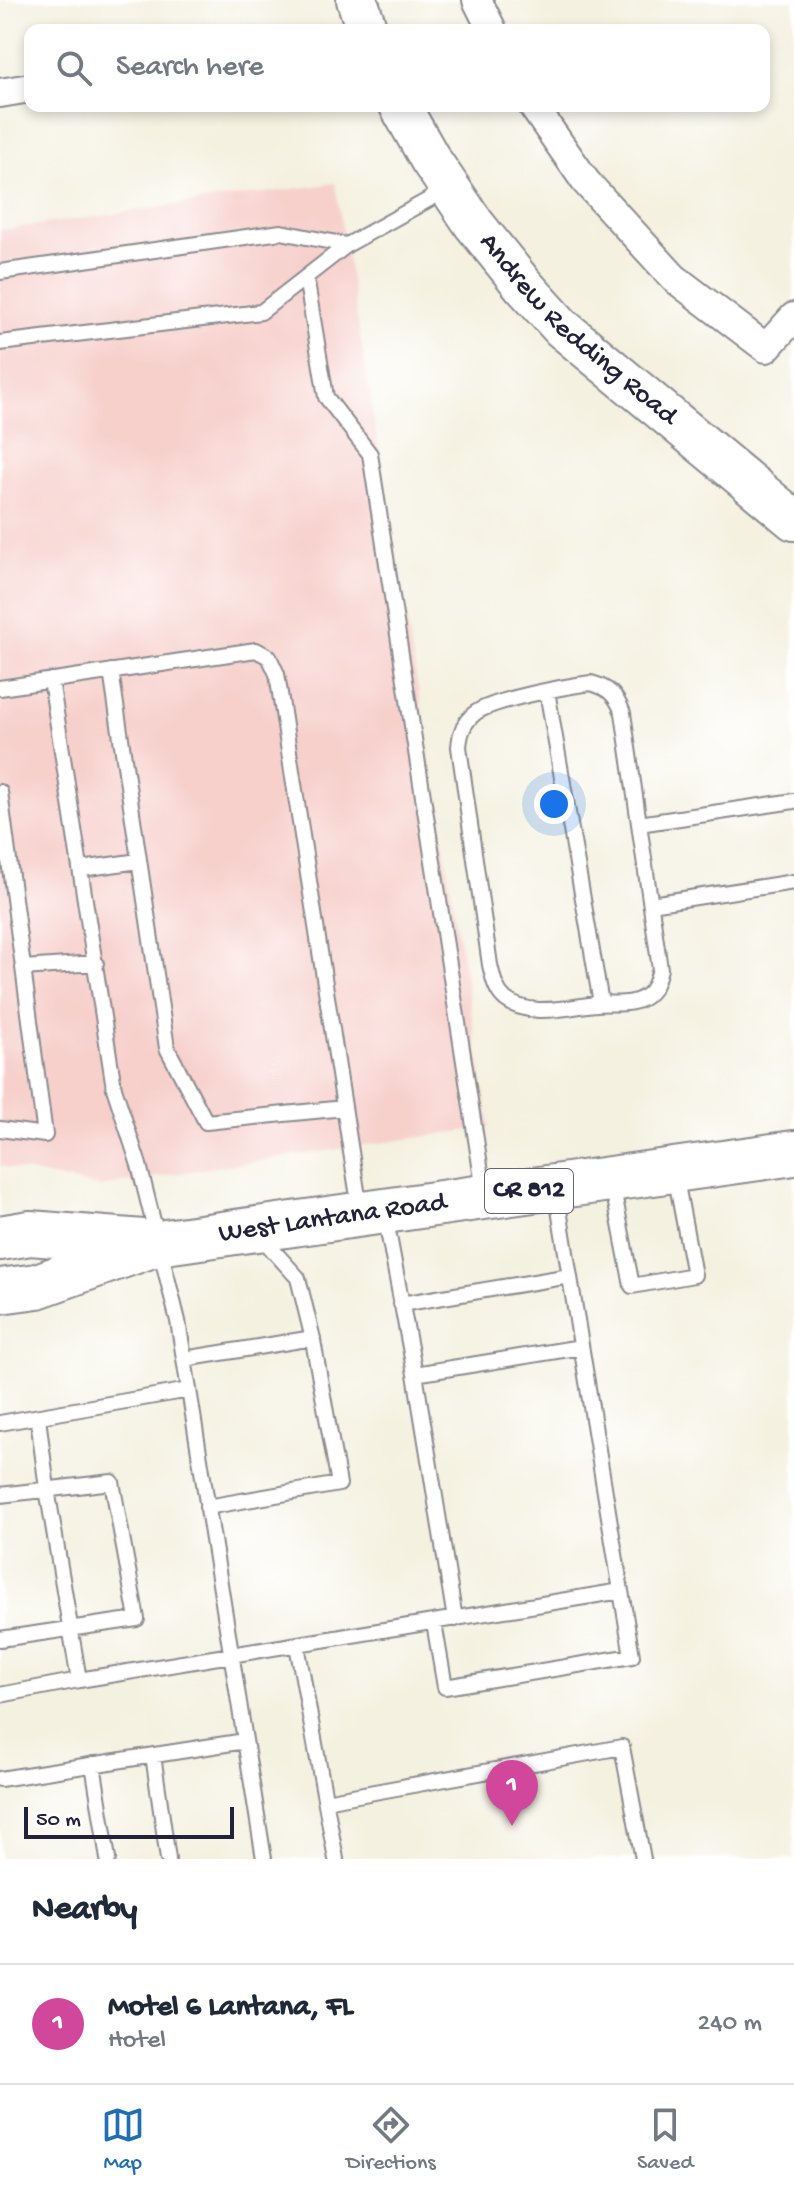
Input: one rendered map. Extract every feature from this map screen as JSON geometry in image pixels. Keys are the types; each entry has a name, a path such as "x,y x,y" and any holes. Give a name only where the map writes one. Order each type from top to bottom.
{"main road":[{"name":"West Lantana Road","path":"0,1291 37,1286 158,1243 794,1153"},
{"name":"West Lantana Road","path":"0,1238 30,1233 158,1243"}],"street":[{"path":"357,0 365,24"},
{"path":"477,0 489,24"},
{"path":"0,93 24,89"},
{"name":"Andrew Redding Road","path":"404,112 450,188 513,273 562,328 794,520"},
{"path":"537,112 586,182 674,278 766,348 794,317"}],"lane":[{"path":"0,343 261,312 347,245 450,188"},
{"path":"0,272 281,232 347,245"},
{"path":"306,277 326,397 370,454 485,1197"},
{"path":"0,688 256,650 269,657 277,674 344,1108 372,1213 401,1304 455,1619"},
{"path":"111,671 167,1048 206,1122 344,1108"},
{"path":"51,680 114,1088 139,1165 178,1321 264,1859"},
{"path":"591,683 603,686 616,696 626,727 660,969 656,985 644,997 626,1004 601,1003 559,1009 517,1005 506,999 496,987 490,965 459,747 460,732 476,711 547,691 591,683"},
{"path":"547,691 601,1003"},
{"path":"0,792 45,1135 0,1129"},
{"path":"639,824 794,801"},
{"path":"81,869 139,861"},
{"path":"651,904 794,882"},
{"path":"23,968 96,963"},
{"path":"611,1179 632,1286 694,1275 674,1170"},
{"path":"434,1623 445,1687 632,1656 555,1187"},
{"path":"207,1507 339,1484 313,1338 298,1278 254,1229"},
{"path":"401,1304 570,1276"},
{"path":"184,1359 313,1338"},
{"path":"415,1374 581,1347"},
{"path":"0,1423 189,1390"},
{"path":"38,1418 79,1680"},
{"path":"0,1495 112,1482 137,1619 0,1639"},
{"path":"0,1695 621,1591"},
{"path":"297,1645 336,1859"},
{"path":"0,1779 245,1741"},
{"path":"325,1801 622,1747 643,1859"},
{"path":"153,1755 168,1859"},
{"path":"93,1764 108,1859"}],"shaded area":[{"path":"335,183 490,1127 100,1187 0,1166 0,230"}],"place":[{"name":"Motel 6 Lantana, FL","path":"512,1826"}]}
